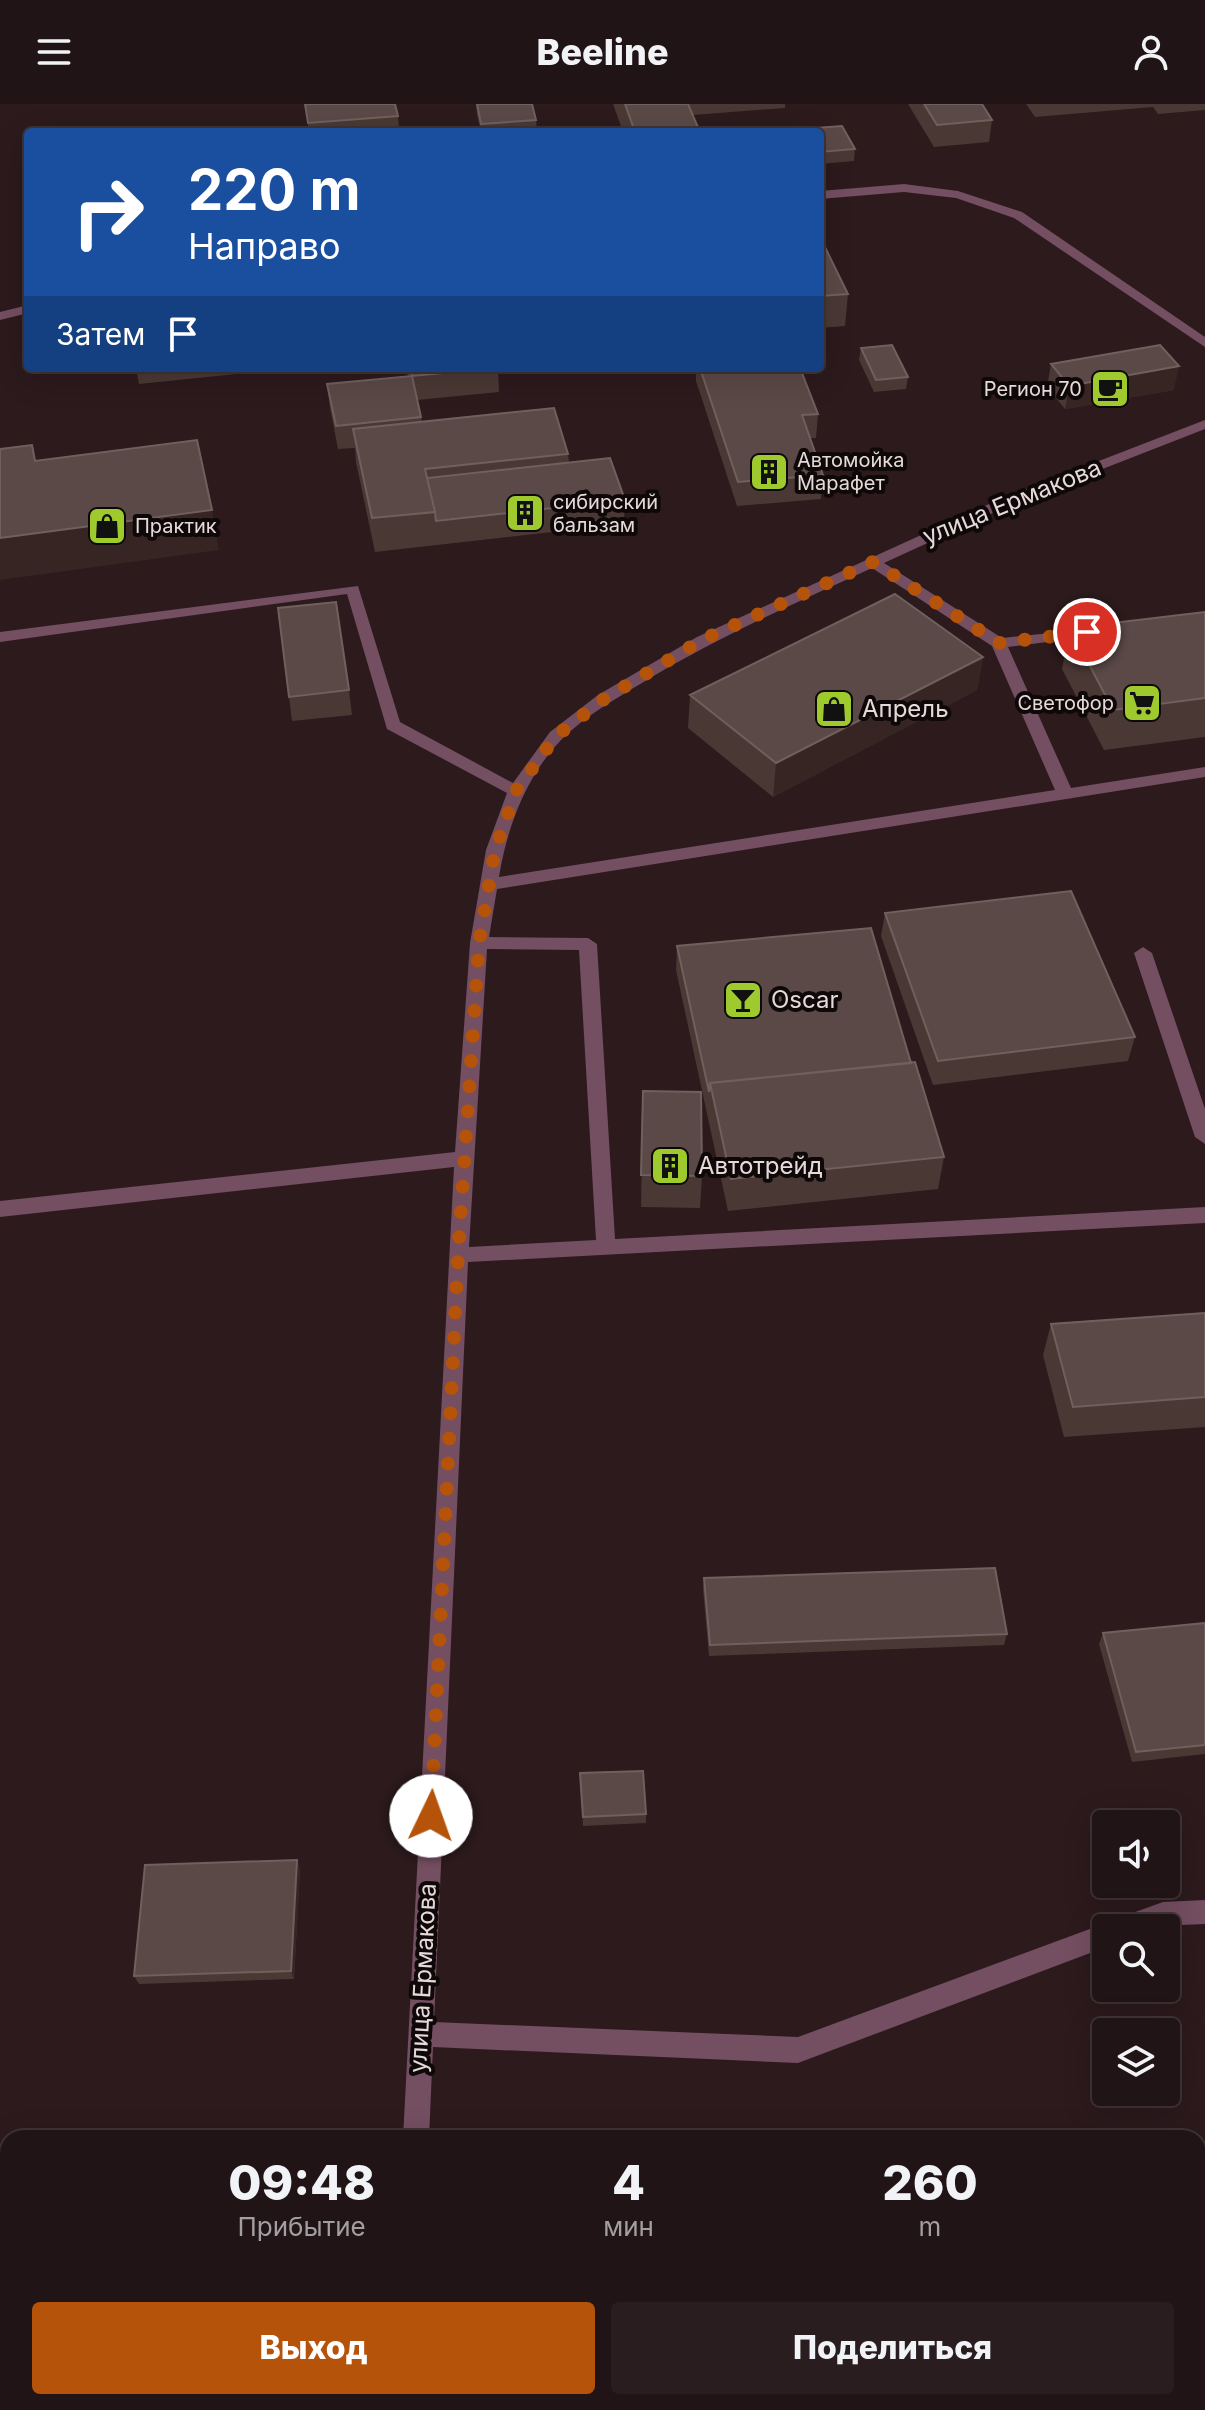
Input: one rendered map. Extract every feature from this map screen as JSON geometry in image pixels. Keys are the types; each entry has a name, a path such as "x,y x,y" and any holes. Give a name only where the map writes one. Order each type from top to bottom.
{"street":[{"path":"824,195 904,188 958,195 1018,215 1205,343"},
{"path":"0,316 24,310"},
{"name":"улица Ермакова","path":"416,2130 458,1255 479,943 495,850 516,791 556,736 604,699 702,640 1003,503 1205,424"},
{"path":"873,562 999,643 1065,793"},
{"path":"0,637 353,589 393,725 516,791"},
{"path":"999,643 1110,629"},
{"path":"489,884 1205,772"},
{"path":"479,943 588,944 606,1247"},
{"path":"1143,953 1205,1137"},
{"path":"0,1209 465,1158"},
{"path":"458,1255 1205,1215"},
{"path":"1163,1914 1205,1912"},
{"path":"421,2034 798,2050 1092,1940"}],"building":[{"path":"305,104 395,104 398,116 308,123"},
{"path":"477,104 532,104 536,120 481,124"},
{"path":"625,104 688,104 698,128 634,128"},
{"path":"924,104 982,104 992,120 937,125"},
{"path":"842,126 855,149 824,152 824,128 816,128"},
{"path":"824,245 848,294 824,296"},
{"path":"892,345 908,377 876,380 861,348"},
{"path":"1160,345 1179,366 1069,386 1051,364"},
{"path":"411,372 455,372 412,376"},
{"path":"701,372 802,372 818,414 802,415 823,475 738,482"},
{"path":"412,376 421,417 336,426 327,384"},
{"path":"554,408 568,454 425,469 435,512 372,518 353,429"},
{"path":"197,440 212,510 0,538 0,449 32,445 35,461"},
{"path":"610,458 625,500 436,521 427,478"},
{"name":"Апрель","path":"895,594 983,657 776,763 690,695"},
{"path":"336,602 349,690 289,697 278,608"},
{"path":"1205,612 1205,698 1113,710 1070,628"},
{"path":"1071,891 1135,1037 938,1061 885,913"},
{"path":"871,928 911,1063 710,1083 709,1092 677,946"},
{"path":"915,1062 944,1157 731,1179 710,1083"},
{"path":"643,1091 701,1092 702,1176 641,1175"},
{"path":"1205,1313 1205,1397 1073,1407 1051,1324"},
{"path":"995,1568 1007,1634 710,1645 704,1578"},
{"path":"1205,1623 1205,1745 1136,1752 1103,1633"},
{"path":"643,1771 646,1814 583,1817 580,1773"},
{"path":"297,1860 291,1971 134,1976 145,1865"}],"place":[{"name":"Регион 70","path":"1110,389"},
{"name":"Автомойка Марафет","path":"769,472"},
{"name":"сибирский бальзам","path":"525,513"},
{"name":"Практик","path":"107,526"},
{"name":"Светофор","path":"1142,703"},
{"name":"Апрель","path":"834,709"},
{"name":"Oscar","path":"743,1000"},
{"name":"Автотрейд","path":"670,1166"}],"route":[{"path":"431,1816 458,1255 479,943 495,850 516,791 556,736 604,699 702,640 873,562 999,643 1087,632"}]}
